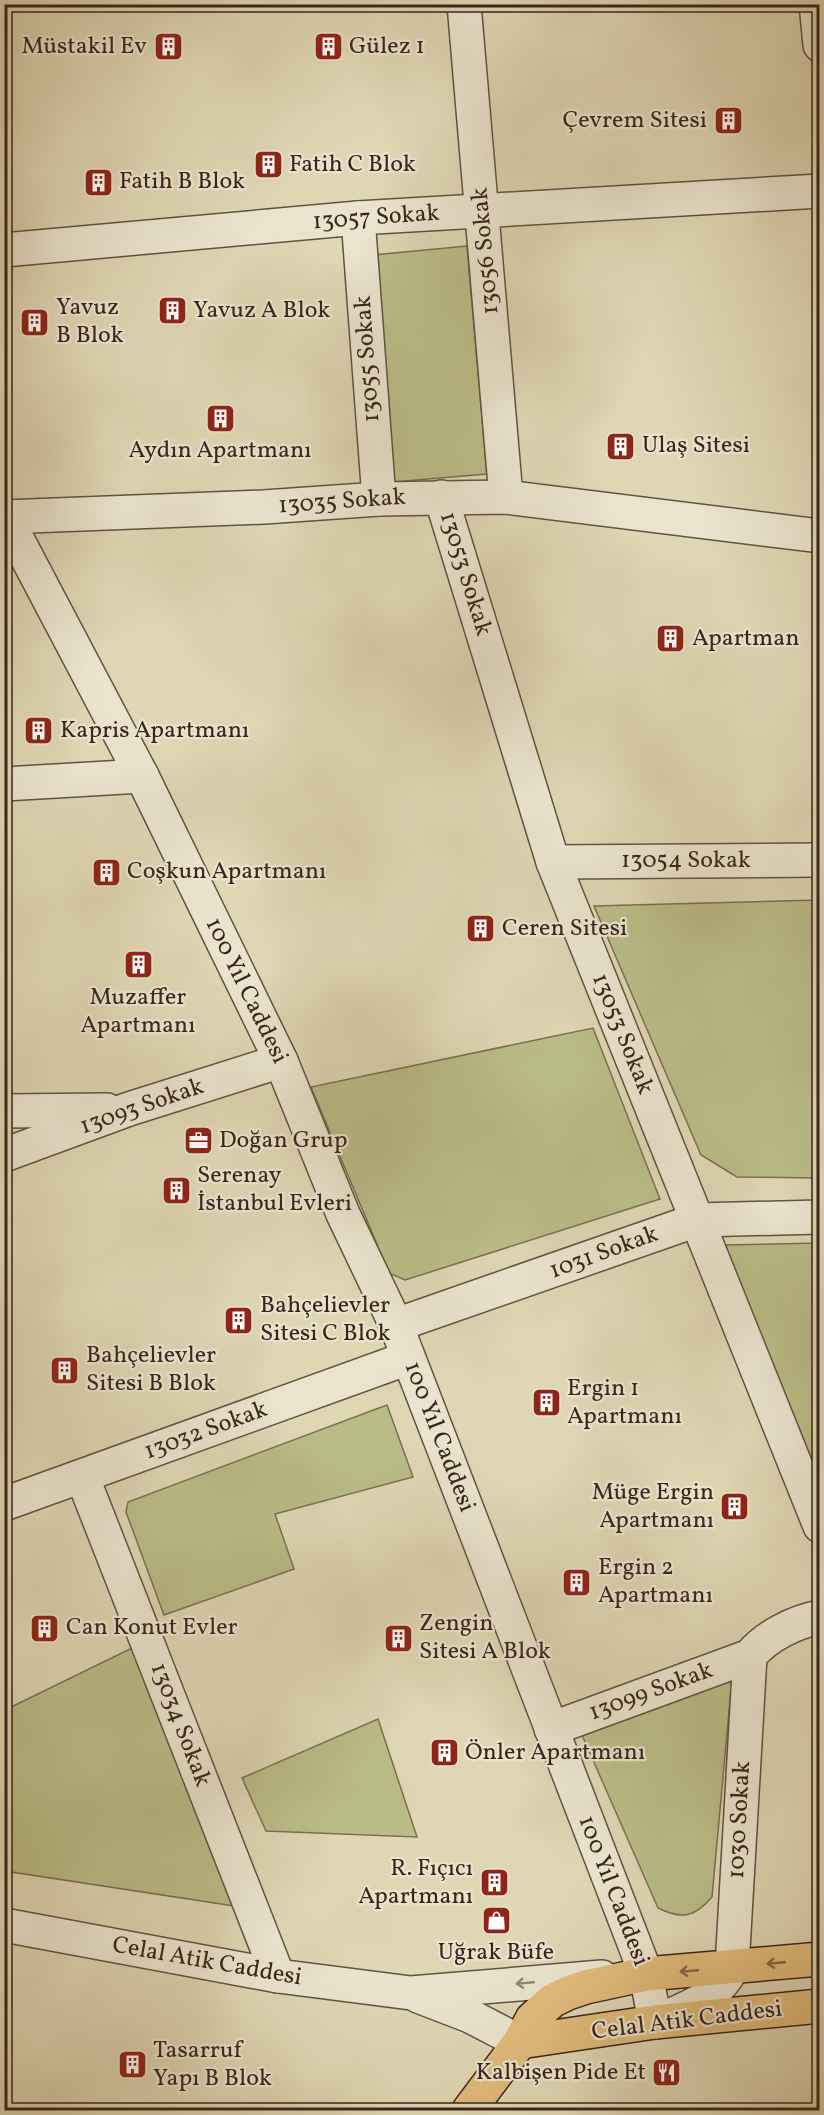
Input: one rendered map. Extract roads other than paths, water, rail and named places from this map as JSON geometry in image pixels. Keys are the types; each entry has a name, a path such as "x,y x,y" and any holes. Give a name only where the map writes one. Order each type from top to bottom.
{"main road":[{"name":"Celal Atik Caddesi","path":"520,2042 532,2019 552,2001 586,1987 646,1974 819,1959"},
{"name":"Celal Atik Caddesi","path":"520,2042 655,2022 819,2006"},
{"path":"470,2110 520,2042"}],"street":[{"name":"13056 Sokak","path":"464,4 506,497"},
{"path":"816,4 819,45"},
{"name":"13057 Sokak","path":"4,250 358,218 819,191"},
{"name":"13055 Sokak","path":"358,218 379,499"},
{"name":"13053 Sokak","path":"441,497 553,862 819,1526"},
{"name":"13035 Sokak","path":"5,516 264,507 379,499 506,497 819,536"},
{"name":"100 Yıl Caddesi","path":"5,516 142,776 281,1061 343,1214 396,1325 646,1974 655,2022"},
{"path":"4,784 142,776"},
{"name":"13054 Sokak","path":"553,862 819,860"},
{"name":"13093 Sokak","path":"4,1155 129,1109 281,1061"},
{"path":"4,1111 129,1109"},
{"name":"1031 Sokak","path":"396,1325 697,1221 819,1217"},
{"name":"13032 Sokak","path":"4,1503 408,1358"},
{"name":"13034 Sokak","path":"82,1476 278,1976"},
{"path":"750,1656 768,1639 804,1621 819,1617"},
{"name":"13099 Sokak","path":"551,1729 750,1656"},
{"name":"1030 Sokak","path":"732,1967 750,1656"},
{"name":"Celal Atik Caddesi","path":"4,1925 278,1976 411,1993 646,1974"},
{"path":"655,2022 689,2007 715,1990 727,1979 732,1967"},
{"name":"Celal Atik Caddesi","path":"411,1993 470,2016 520,2042"}],"place":[{"name":"Müstakil Ev","path":"168,47"},
{"name":"Gülez 1","path":"328,47"},
{"name":"Çevrem Sitesi","path":"728,121"},
{"name":"Fatih C Blok","path":"268,165"},
{"name":"Fatih B Blok","path":"98,182"},
{"name":"Yavuz A Blok","path":"172,311"},
{"name":"Yavuz B Blok","path":"35,322"},
{"name":"Aydın Apartmanı","path":"220,418"},
{"name":"Ulaş Sitesi","path":"621,446"},
{"name":"Apartman","path":"671,639"},
{"name":"Kapris Apartmanı","path":"39,731"},
{"name":"Coşkun Apartmanı","path":"106,872"},
{"name":"Ceren Sitesi","path":"481,929"},
{"name":"Muzaffer Apartmanı","path":"138,965"},
{"name":"Doğan Grup","path":"198,1141"},
{"name":"Serenay İstanbul Evleri","path":"176,1190"},
{"name":"Bahçelievler Sitesi C Blok","path":"239,1320"},
{"name":"Bahçelievler Sitesi B Blok","path":"65,1370"},
{"name":"Ergin 1 Apartmanı","path":"546,1403"},
{"name":"Müge Ergin Apartmanı","path":"735,1507"},
{"name":"Ergin 2 Apartmanı","path":"577,1582"},
{"name":"Can Konut Evler","path":"45,1628"},
{"name":"Zengin Sitesi A Blok","path":"398,1638"},
{"name":"Önler Apartmanı","path":"444,1753"},
{"name":"R. Fıçıcı Apartmanı","path":"494,1883"},
{"name":"Uğrak Büfe","path":"496,1920"},
{"name":"Tasarruf Yapı B Blok","path":"132,2065"},
{"name":"Kalbişen Pide Et","path":"667,2073"}]}
